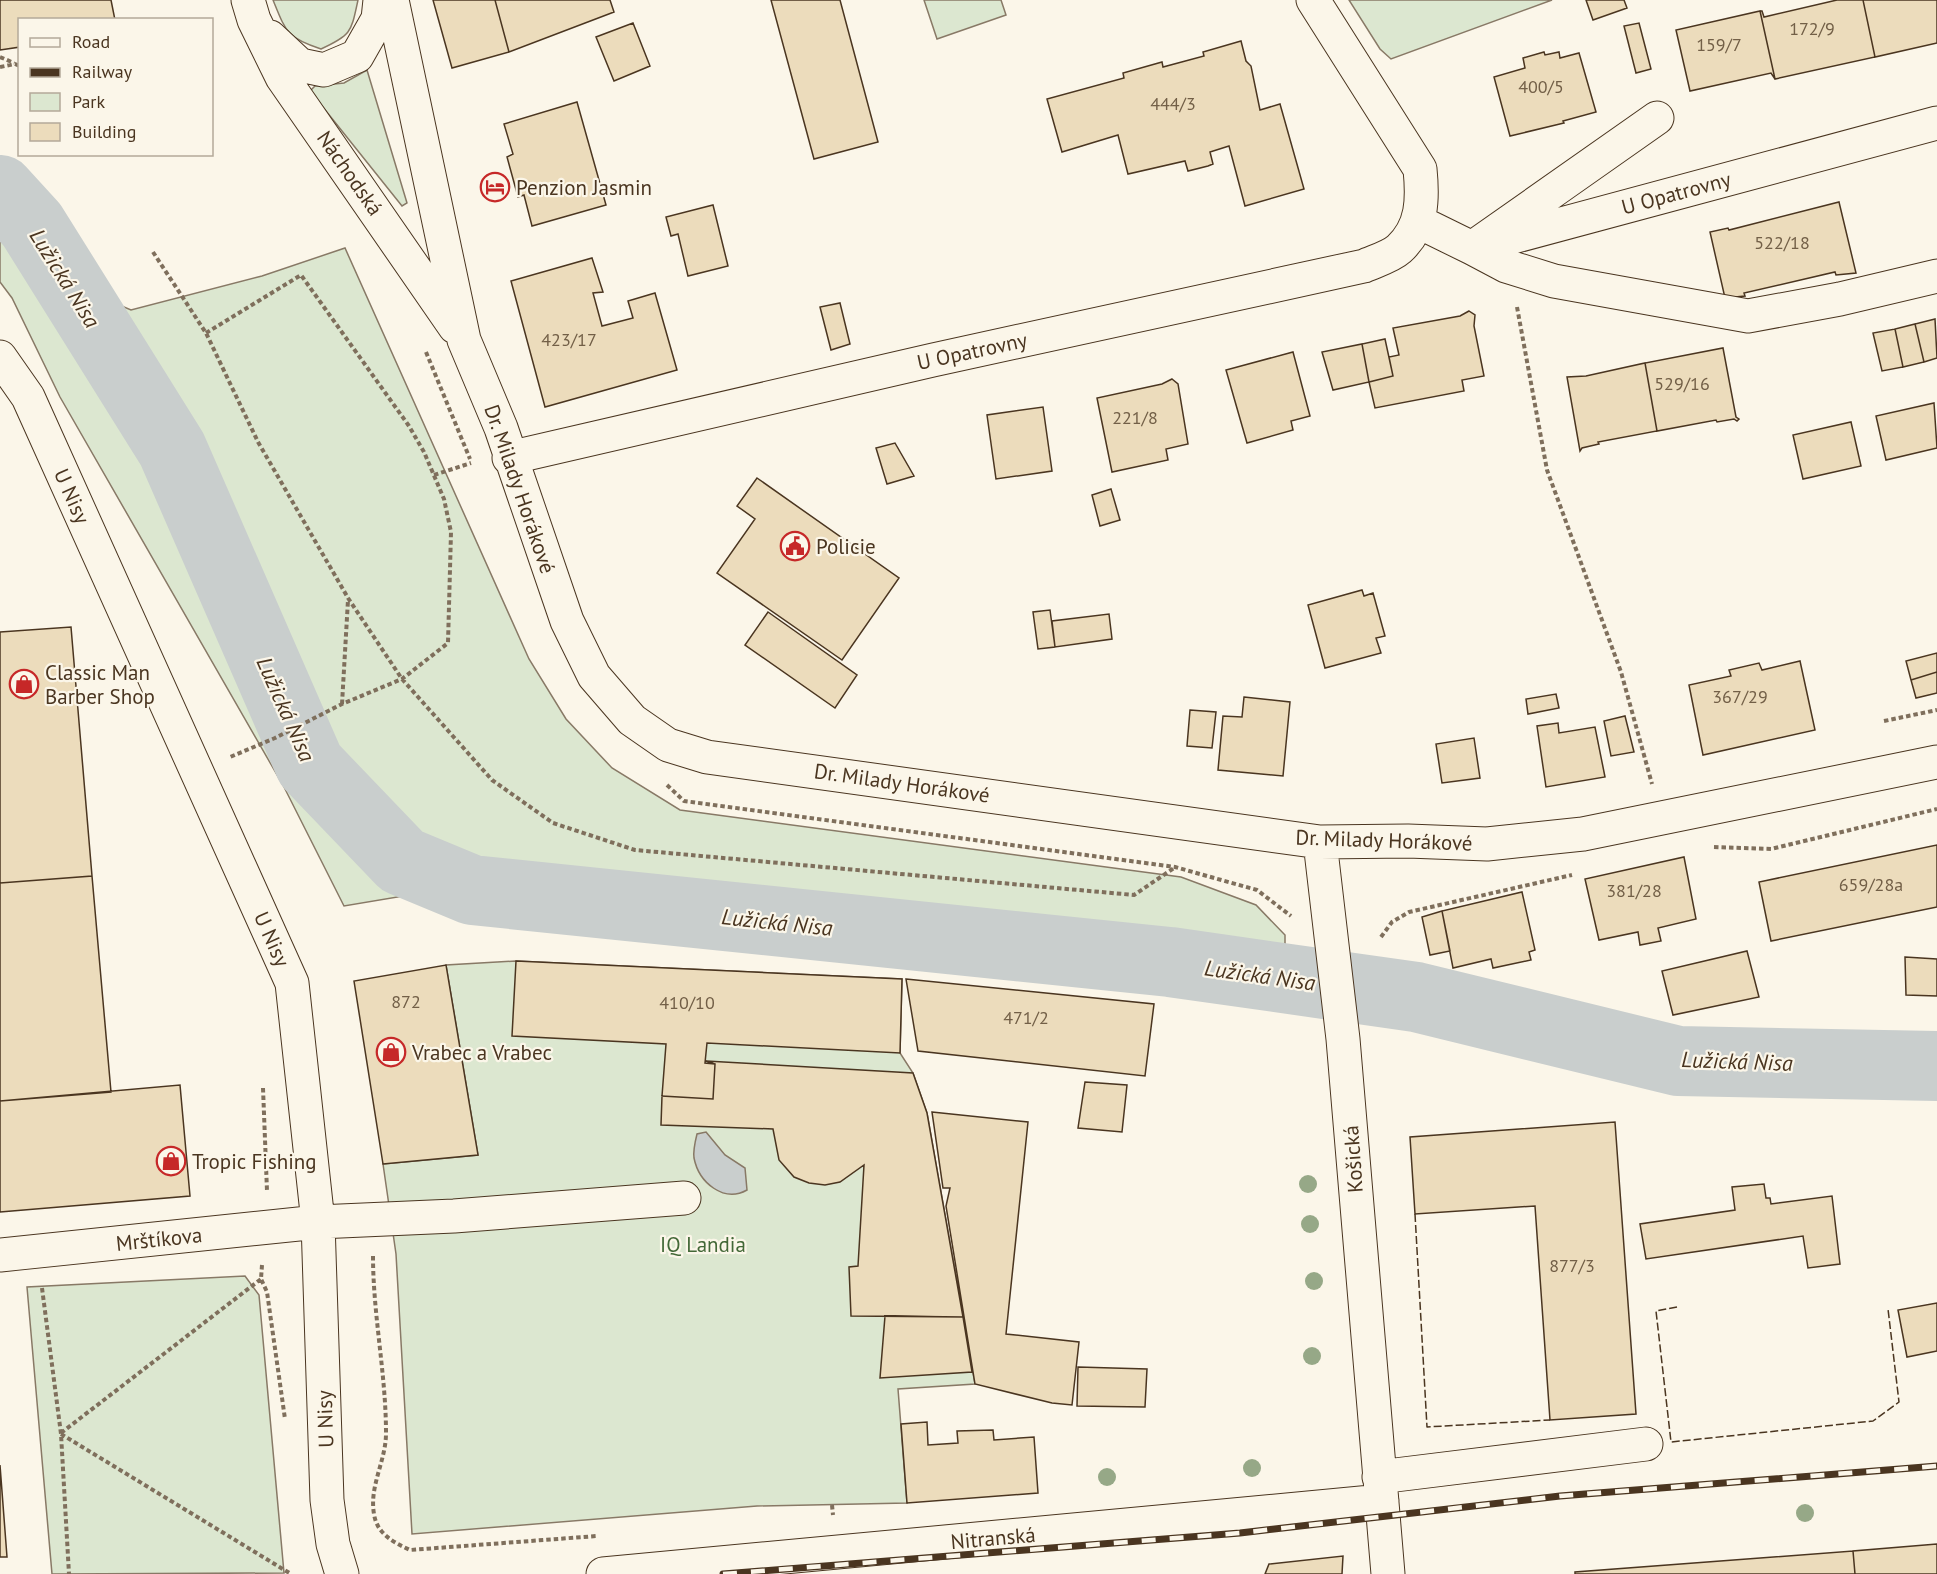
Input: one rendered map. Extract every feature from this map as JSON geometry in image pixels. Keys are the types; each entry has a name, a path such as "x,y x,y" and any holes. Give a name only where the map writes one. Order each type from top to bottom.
{"street":[{"path":"251,10 282,50 300,65 324,70 357,56 378,19 381,0"},
{"name":"Dr. Milady Horákové","path":"392,0 464,340 501,428 509,458 567,621 594,676 632,720 669,744 707,757 1320,842 1408,841 1487,844 1584,834 1937,762"},
{"path":"1313,0 1420,170 1423,200 1419,222 1506,266 1554,280 1748,316 1840,299 1937,276"},
{"name":"Náchodská","path":"251,10 282,77 464,340"},
{"path":"1472,248 1656,118"},
{"name":"U Opatrovny","path":"1472,248 1937,123"},
{"name":"U Opatrovny","path":"509,458 933,360 1364,266 1398,250 1419,222"},
{"name":"U Nisy","path":"0,357 14,398 196,771 292,983 318,1222 327,1500 333,1544 342,1574"},
{"name":"Košická","path":"1320,842 1343,1040 1388,1574"},
{"name":"Mrštíkova","path":"0,1255 318,1222 684,1198"},
{"path":"1381,1489 1646,1444"},
{"name":"Nitranská","path":"603,1574 1381,1489"}],"path":[{"path":"0,57 17,65"},
{"path":"0,67 17,65"},
{"path":"153,252 206,333 258,442 348,598 402,679 492,780 553,823 635,850 1134,895 1175,867 1257,890 1293,917"},
{"path":"196,771 275,738 342,704 402,679 448,643 451,532 444,499 409,426 301,275 206,333"},
{"path":"1516,302 1547,470 1621,672 1649,772"},
{"path":"434,476 471,463 460,437"},
{"path":"342,704 348,598"},
{"path":"1884,721 1937,710"},
{"path":"1707,847 1771,849 1937,809"},
{"path":"1381,937 1392,922 1409,912 1581,873"},
{"path":"263,1086 268,1181 261,1279 267,1292 286,1428"},
{"path":"371,1220 373,1291 386,1434 383,1462 373,1493 373,1513 378,1527 392,1542 410,1550 599,1535"},
{"path":"38,1252 61,1434 69,1574"},
{"path":"61,1434 261,1279"},
{"path":"61,1434 291,1574"},
{"path":"832,1505 833,1519 841,1518"}],"green space":[{"path":"273,0 358,0 354,19 348,31 339,40 321,49 301,41 289,32"},
{"path":"924,0 1001,0 1006,15 937,39"},
{"path":"1349,0 1552,0 1391,59 1380,49"},
{"path":"367,70 407,203 402,206 310,91 315,86 344,83"},
{"path":"0,223 41,272 131,310 262,276 345,248 529,659 566,719 612,768 680,810 1181,877 1256,905 1285,935 1285,970 1218,959 648,892 481,883 344,906 284,787 60,397 12,298 0,282"},
{"name":"IQ Landia","path":"516,961 902,979 900,1053 913,1073 927,1113 975,1384 898,1389 907,1503 757,1506 412,1534 396,1254 383,1164 478,1155 446,965"},
{"path":"245,1276 259,1295 284,1573 52,1574 27,1287"}],"shaded area":[{"path":"706,1132 725,1155 745,1168 747,1190 730,1194 721,1192 707,1183 701,1175 694,1158 694,1149 697,1134"}],"building":[{"path":"0,0 111,0 115,18 18,18 18,47 0,50"},
{"path":"433,0 495,0 509,52 452,68"},
{"path":"495,0 610,0 614,12 509,52"},
{"path":"771,0 840,0 878,142 814,159"},
{"path":"1586,0 1624,0 1627,8 1593,20"},
{"path":"1837,0 1863,0 1875,57 1775,79 1760,11 1764,17"},
{"path":"1863,0 1937,0 1937,43 1875,57"},
{"path":"1760,11 1775,79 1771,73 1690,91 1676,30"},
{"path":"633,23 650,66 614,81 596,37"},
{"path":"1639,23 1651,69 1636,73 1624,26"},
{"path":"1241,41 1246,61 1251,66 1260,110 1280,104 1304,189 1245,206 1229,146 1210,152 1213,164 1208,166 1188,171 1185,161 1128,174 1118,135 1062,152 1047,99 1124,78 1123,73 1162,62 1163,67 1204,56 1203,52"},
{"path":"1544,52 1545,55 1559,52 1560,58 1579,53 1596,112 1563,121 1564,123 1510,136 1494,77 1525,68 1523,58"},
{"path":"577,102 606,205 532,226 524,195 518,197 507,157 513,154 504,124"},
{"path":"1839,202 1856,273 1836,275 1835,272 1744,293 1745,296 1725,298 1710,232 1728,228 1729,230"},
{"path":"713,205 728,266 688,276 678,234 671,236 666,217"},
{"path":"592,258 603,292 593,293 602,326 633,318 628,301 655,293 677,370 545,407 511,281"},
{"path":"840,303 850,344 831,350 820,307"},
{"path":"1469,311 1475,315 1474,326 1484,376 1462,380 1464,391 1375,408 1369,382 1393,376 1389,357 1399,355 1393,328 1460,316"},
{"path":"1935,319 1937,358 1924,362 1915,324"},
{"path":"1915,324 1924,362 1903,367 1895,329"},
{"path":"1895,329 1903,367 1882,371 1873,333"},
{"path":"1385,339 1393,376 1369,382 1362,344"},
{"path":"1362,344 1369,382 1333,390 1322,352"},
{"path":"1723,348 1736,417 1739,419 1717,422 1716,420 1657,431 1645,363"},
{"path":"1293,352 1310,416 1291,421 1293,430 1247,443 1226,370"},
{"path":"1645,363 1657,431 1598,442 1599,444 1582,448 1580,451 1567,377 1586,376"},
{"path":"1172,379 1178,384 1188,444 1166,449 1168,460 1112,472 1097,398 1162,384"},
{"path":"1934,403 1937,448 1886,460 1876,416"},
{"path":"1043,407 1052,471 996,479 987,415"},
{"path":"1851,422 1861,466 1803,479 1793,435"},
{"path":"895,443 914,476 887,484 876,448"},
{"name":"Policie","path":"757,478 899,578 842,660 717,573 755,519 737,506"},
{"path":"1111,489 1120,520 1100,526 1092,495"},
{"path":"1362,590 1364,596 1373,593 1385,636 1376,638 1381,653 1325,668 1308,605"},
{"path":"1050,610 1055,647 1038,649 1033,612"},
{"path":"768,612 857,675 835,708 745,645"},
{"path":"1109,614 1112,639 1055,647 1052,621"},
{"path":"71,627 92,876 0,883 0,632"},
{"path":"1937,653 1937,672 1911,680 1906,661"},
{"path":"1800,661 1815,730 1703,755 1689,685 1731,676 1729,670 1759,663 1762,670"},
{"path":"1937,672 1937,693 1916,698 1911,680"},
{"path":"1556,694 1559,708 1528,714 1526,699"},
{"path":"1244,697 1290,702 1283,776 1218,770 1223,716 1242,717"},
{"path":"1190,710 1216,712 1212,748 1187,746"},
{"path":"1625,716 1634,752 1611,756 1604,721"},
{"path":"1558,723 1559,733 1595,727 1605,777 1546,787 1537,726"},
{"path":"1474,738 1480,778 1442,783 1436,744"},
{"path":"1937,845 1937,907 1771,941 1759,882"},
{"path":"1684,857 1696,919 1658,928 1661,941 1640,945 1638,932 1599,940 1585,879"},
{"path":"92,876 111,1092 0,1101 0,883"},
{"path":"1522,892 1535,950 1529,952 1531,960 1493,968 1491,959 1453,968 1442,911"},
{"path":"1442,911 1450,951 1430,955 1422,917"},
{"path":"1747,951 1759,997 1673,1015 1662,971"},
{"path":"1905,957 1937,959 1937,996 1906,995"},
{"path":"516,961 902,979 900,1053 707,1043 705,1063 715,1064 713,1099 662,1096 666,1044 512,1036"},
{"path":"446,965 478,1155 383,1164 354,981"},
{"path":"906,979 1154,1004 1145,1076 918,1051"},
{"path":"706,1061 913,1073 927,1113 963,1317 851,1316 849,1267 858,1266 864,1165 840,1182 825,1185 809,1183 794,1177 779,1160 773,1129 661,1125 662,1096 713,1099 715,1064"},
{"path":"1085,1082 1127,1085 1122,1132 1078,1128"},
{"path":"180,1085 190,1196 0,1212 0,1101"},
{"path":"932,1112 1028,1122 1006,1334 1079,1342 1072,1405 1052,1403 975,1384 946,1206 950,1188 943,1188"},
{"path":"1615,1122 1636,1414 1550,1420 1535,1206 1415,1214 1410,1137"},
{"path":"1764,1184 1766,1198 1770,1198 1771,1204 1832,1196 1840,1264 1808,1268 1803,1236 1646,1259 1640,1224 1735,1210 1732,1187"},
{"path":"1937,1303 1937,1351 1907,1357 1898,1310"},
{"path":"885,1316 963,1317 972,1372 880,1378"},
{"path":"1078,1367 1147,1369 1145,1407 1077,1406"},
{"path":"927,1422 928,1445 958,1443 957,1431 993,1430 994,1440 1034,1437 1038,1493 907,1503 901,1424"},
{"path":"0,1465 7,1557 0,1557"},
{"path":"1937,1544 1937,1574 1855,1574 1853,1551"},
{"path":"1853,1551 1855,1574 1575,1574 1575,1572"},
{"path":"1343,1556 1342,1574 1265,1574 1269,1564"}],"waterway":[{"name":"Lužická Nisa","path":"0,190 32,225 172,449 310,765 402,861 472,890 1170,962 1416,997 1678,1061 1937,1066"}],"railway":[{"path":"723,1574 1240,1533 1560,1496 1937,1466"}],"fence":[{"path":"1415,1214 1427,1427 1550,1420"},
{"path":"1677,1307 1656,1311 1671,1442 1873,1421 1899,1402 1888,1309"}],"place":[{"name":"Penzion Jasmin","path":"495,187"},
{"name":"Policie","path":"795,546"},
{"name":"Classic Man Barber Shop","path":"24,684"},
{"name":"Vrabec a Vrabec","path":"391,1052"},
{"name":"Tropic Fishing","path":"171,1161"}]}
